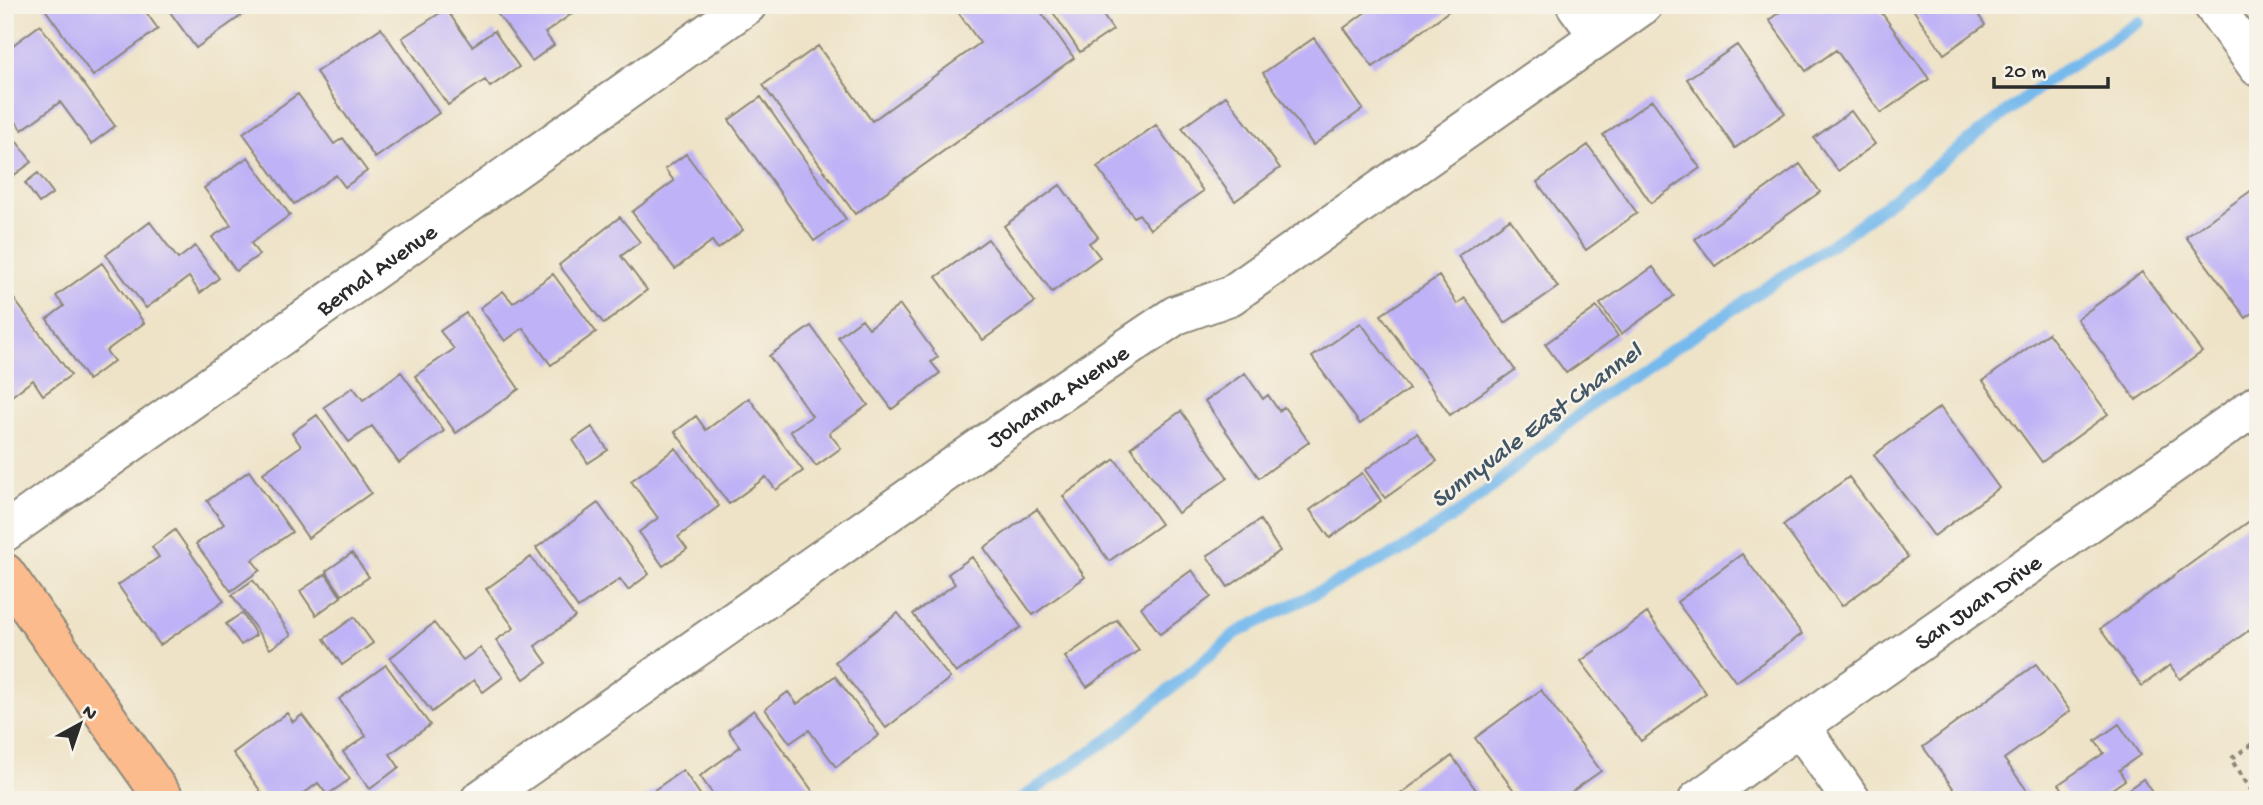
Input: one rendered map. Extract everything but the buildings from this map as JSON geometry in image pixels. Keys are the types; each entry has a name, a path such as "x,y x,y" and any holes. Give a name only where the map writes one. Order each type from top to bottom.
{"main road":[{"path":"5,573 165,800"}],"street":[{"name":"Bernal Avenue","path":"5,532 747,5"},
{"path":"1576,5 1599,36"},
{"name":"Johanna Avenue","path":"480,800 1014,424 1176,315 1230,296 1643,5"},
{"path":"2213,5 2258,67"},
{"name":"San Juan Drive","path":"1698,800 2258,404"},
{"path":"1800,726 1851,800"}],"path":[{"path":"2258,740 2231,760 2258,800"}],"waterway":[{"name":"Sunnyvale East Channel","path":"1019,800 1115,735 1236,633 1400,551 1470,505 1600,397 1847,234 2047,81 2139,22"}]}
